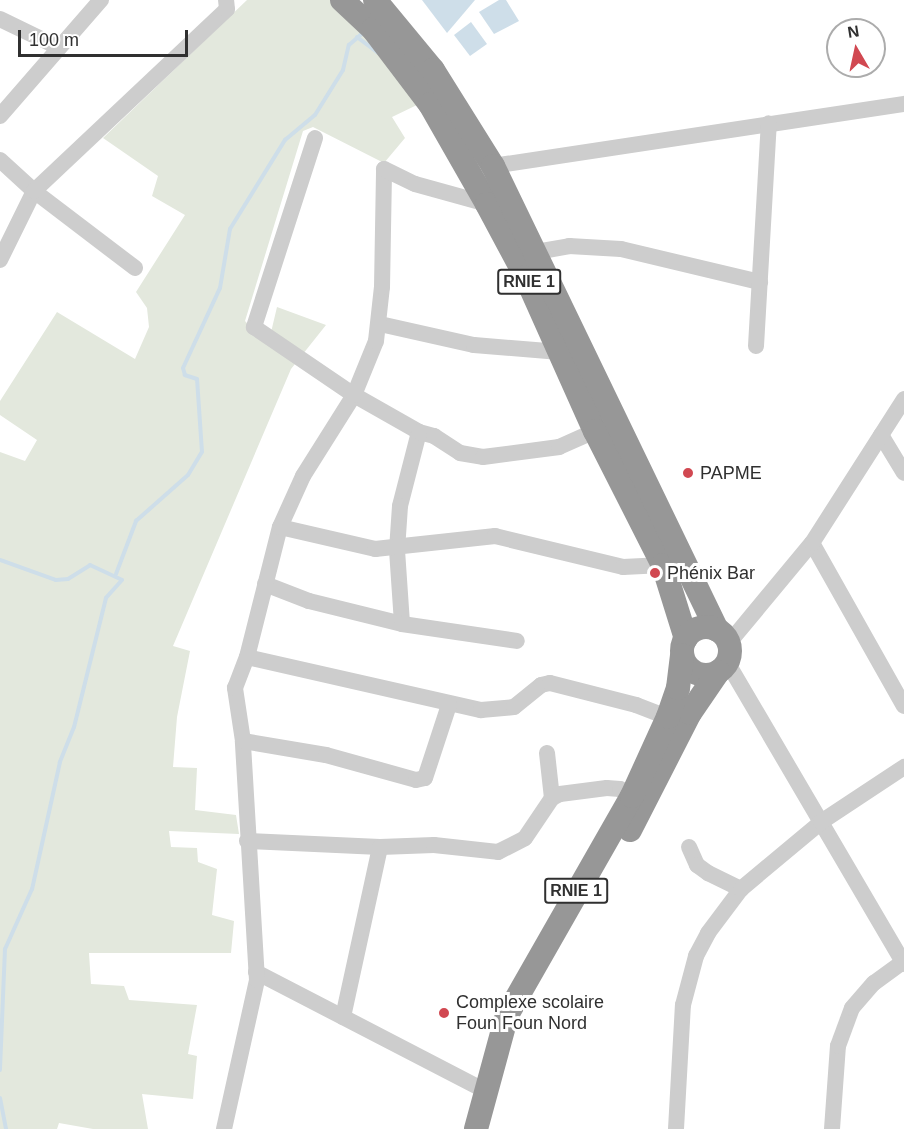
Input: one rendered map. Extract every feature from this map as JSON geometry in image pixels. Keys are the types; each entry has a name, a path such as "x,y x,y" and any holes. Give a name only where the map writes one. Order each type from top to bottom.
{"highway":[{"name":"RNIE 1","path":"342,0 373,29 424,94 488,204 560,352 595,431 663,565 684,647 678,688 668,717 632,796 520,989 484,1090 476,1129"},
{"name":"RNIE 1","path":"375,0 433,70 493,166 536,252 723,652 690,713 647,802 543,974 523,1012 497,1087 488,1129"},
{"path":"696,630 723,652 696,673 684,647 696,630"}],"street":[{"path":"0,116 101,0"},
{"path":"0,260 34,191 227,9 226,0"},
{"path":"0,19 58,47"},
{"path":"493,166 904,104"},
{"path":"756,346 769,123"},
{"path":"315,138 254,327 354,395 418,432 435,436 460,453 483,457 558,447 595,431"},
{"path":"0,160 34,191 135,268"},
{"path":"224,1129 249,1026 256,972 243,741 235,688 247,657 280,527 303,476 354,395 380,324 384,169 415,184 488,204"},
{"path":"536,252 569,246 621,249 760,282"},
{"path":"380,324 474,345 560,352"},
{"path":"832,1129 838,1046 852,1008 874,983 904,963 723,652 812,543 904,399"},
{"path":"402,624 397,550 403,487 418,432"},
{"path":"881,435 904,473"},
{"path":"280,527 329,540 397,550 495,536 623,567 663,565"},
{"path":"812,543 904,706"},
{"path":"265,584 309,601 402,624 517,641"},
{"path":"247,657 449,705 498,711 514,707 542,686 550,683 636,705 668,717"},
{"path":"243,741 326,755 416,780 426,778 449,705"},
{"path":"247,841 380,847 434,845 498,852 525,838 552,798 547,753"},
{"path":"676,1129 683,1005 689,981 708,933 741,890 821,822 904,766"},
{"path":"552,798 607,788 620,789 632,796"},
{"path":"343,1017 380,847"},
{"path":"689,847 698,864 708,873 741,890"},
{"path":"256,972 484,1090"}],"shaded area":[{"path":"247,0 334,0 366,17 419,104 392,117 405,138 384,163 313,127 303,131 245,321 268,345 277,307 326,325 291,369 173,646 190,651 177,717 173,767 197,768 195,810 236,815 239,834 169,831 171,847 197,848 198,862 217,869 212,915 234,921 231,953 89,953 91,984 124,986 129,1000 197,1005 188,1054 197,1056 193,1099 142,1094 148,1129 93,1129 59,1123 57,1129 0,1129 0,452 25,461 37,440 0,415 0,401 57,312 135,359 149,327 147,308 136,292 185,215 152,196 158,176 103,138"},
{"path":"422,0 475,0 447,33"},
{"path":"499,0 506,0 519,21 494,34 479,12"},
{"path":"471,22 487,44 470,56 454,35"}],"waterway":[{"path":"116,574 136,521 188,475 202,452 197,379 185,375 183,368 220,288 230,229 285,140 315,115 343,70 349,45 364,32"},
{"path":"357,37 378,53"},
{"path":"0,560 56,580 68,579 90,565 122,580 106,598 74,727 60,762 32,889 5,949 0,1070"},
{"path":"0,1098 6,1129"}],"place":[{"name":"PAPME","path":"688,473"},
{"name":"Phénix Bar","path":"655,573"},
{"name":"Complexe scolaire Foun Foun Nord","path":"444,1013"}]}
